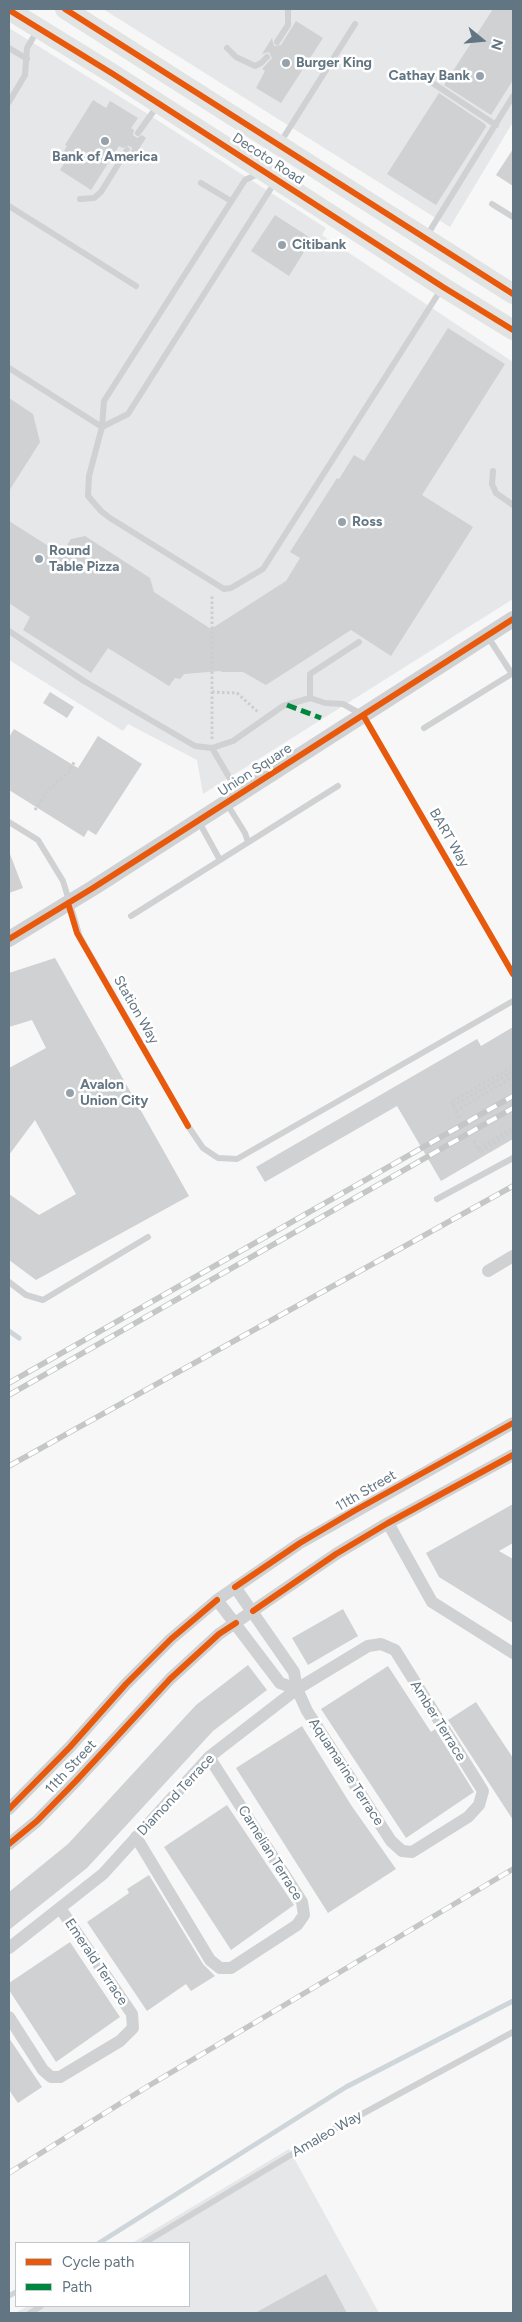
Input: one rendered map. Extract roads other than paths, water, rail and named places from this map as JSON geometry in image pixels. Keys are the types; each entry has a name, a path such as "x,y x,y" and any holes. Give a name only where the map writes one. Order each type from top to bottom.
{"main road":[{"name":"Decoto Road","path":"65,9 513,294"},
{"name":"Decoto Road","path":"9,10 160,103 443,287 513,330"},
{"path":"160,103 186,99 260,147 278,145"},
{"path":"270,175 287,163 292,164 388,225 425,238"}],"street":[{"name":"Union Square","path":"9,939 233,799 513,619"},
{"path":"488,1271 513,1256"},
{"name":"11th Street","path":"9,1810 70,1747 133,1677 171,1639 217,1600 339,1520 513,1423"},
{"name":"11th Street","path":"9,1844 37,1821 170,1679 219,1634 336,1554 388,1523 513,1455"},
{"path":"388,1523 432,1602 513,1652"},
{"name":"Aquamarine Terrace","path":"235,1587 294,1672 297,1689 307,1711 391,1841 402,1851"},
{"path":"217,1600 280,1683 297,1689"},
{"name":"Diamond Terrace","path":"9,1948 103,1874 208,1758 297,1689 368,1646 381,1644"},
{"name":"Amber Terrace","path":"381,1644 395,1650 482,1792 479,1806 468,1817 412,1852 402,1851"},
{"name":"Carnelian Terrace","path":"136,1837 210,1960 220,1968 231,1968 297,1925 304,1915 302,1902 208,1758"},
{"name":"Emerald Terrace","path":"9,2017 43,2070 51,2077 60,2077 120,2041 133,2028 132,2014 60,1908"}],"lane":[{"path":"277,42 288,25 288,9"},
{"path":"278,145 355,24"},
{"path":"9,102 26,76 27,48 38,29"},
{"path":"9,48 27,59"},
{"path":"227,48 242,60 255,66 261,64 267,57"},
{"path":"419,74 496,124"},
{"path":"425,238 513,96"},
{"path":"138,133 160,103"},
{"path":"80,199 94,198 101,192 127,150"},
{"path":"270,175 245,180 104,400 102,427 89,476 88,496 105,515 218,586 231,588 263,568 443,287"},
{"path":"102,427 128,414 270,175"},
{"path":"201,183 231,201"},
{"path":"492,204 513,217"},
{"path":"9,206 136,286"},
{"path":"9,368 102,427"},
{"path":"493,471 492,484 496,493 513,505"},
{"path":"9,631 84,681 195,746 212,748 233,741 283,706 310,698 325,703 343,704 362,715"},
{"path":"424,728 513,673 488,636"},
{"path":"310,698 310,674 359,642"},
{"name":"BART Way","path":"362,715 513,974"},
{"path":"212,748 248,842"},
{"path":"131,916 338,786"},
{"path":"198,821 220,860"},
{"name":"Station Way","path":"9,822 38,840 63,881 68,903 80,937 188,1126 203,1148 218,1158 237,1159 513,1001"},
{"path":"437,1199 513,1158"},
{"path":"9,1282 26,1295 43,1300 148,1237"},
{"name":"Amaleo Way","path":"146,2242 328,2132 513,2032"}],"waterway":[{"path":"9,1331 19,1338"},
{"path":"101,2242 346,2087 513,2001"},
{"path":"9,2296 15,2293"}],"railway":[{"path":"9,1383 513,1096"},
{"path":"9,1395 513,1108"},
{"path":"9,1466 513,1186"},
{"path":"9,2173 145,2088 513,1869"}],"place":[{"name":"Burger King","path":"286,63"},
{"name":"Cathay Bank","path":"480,76"},
{"name":"Bank of America","path":"105,141"},
{"name":"Citibank","path":"282,245"},
{"name":"Ross","path":"342,522"},
{"name":"Round Table Pizza","path":"39,559"},
{"name":"Avalon Union City","path":"70,1093"}]}
